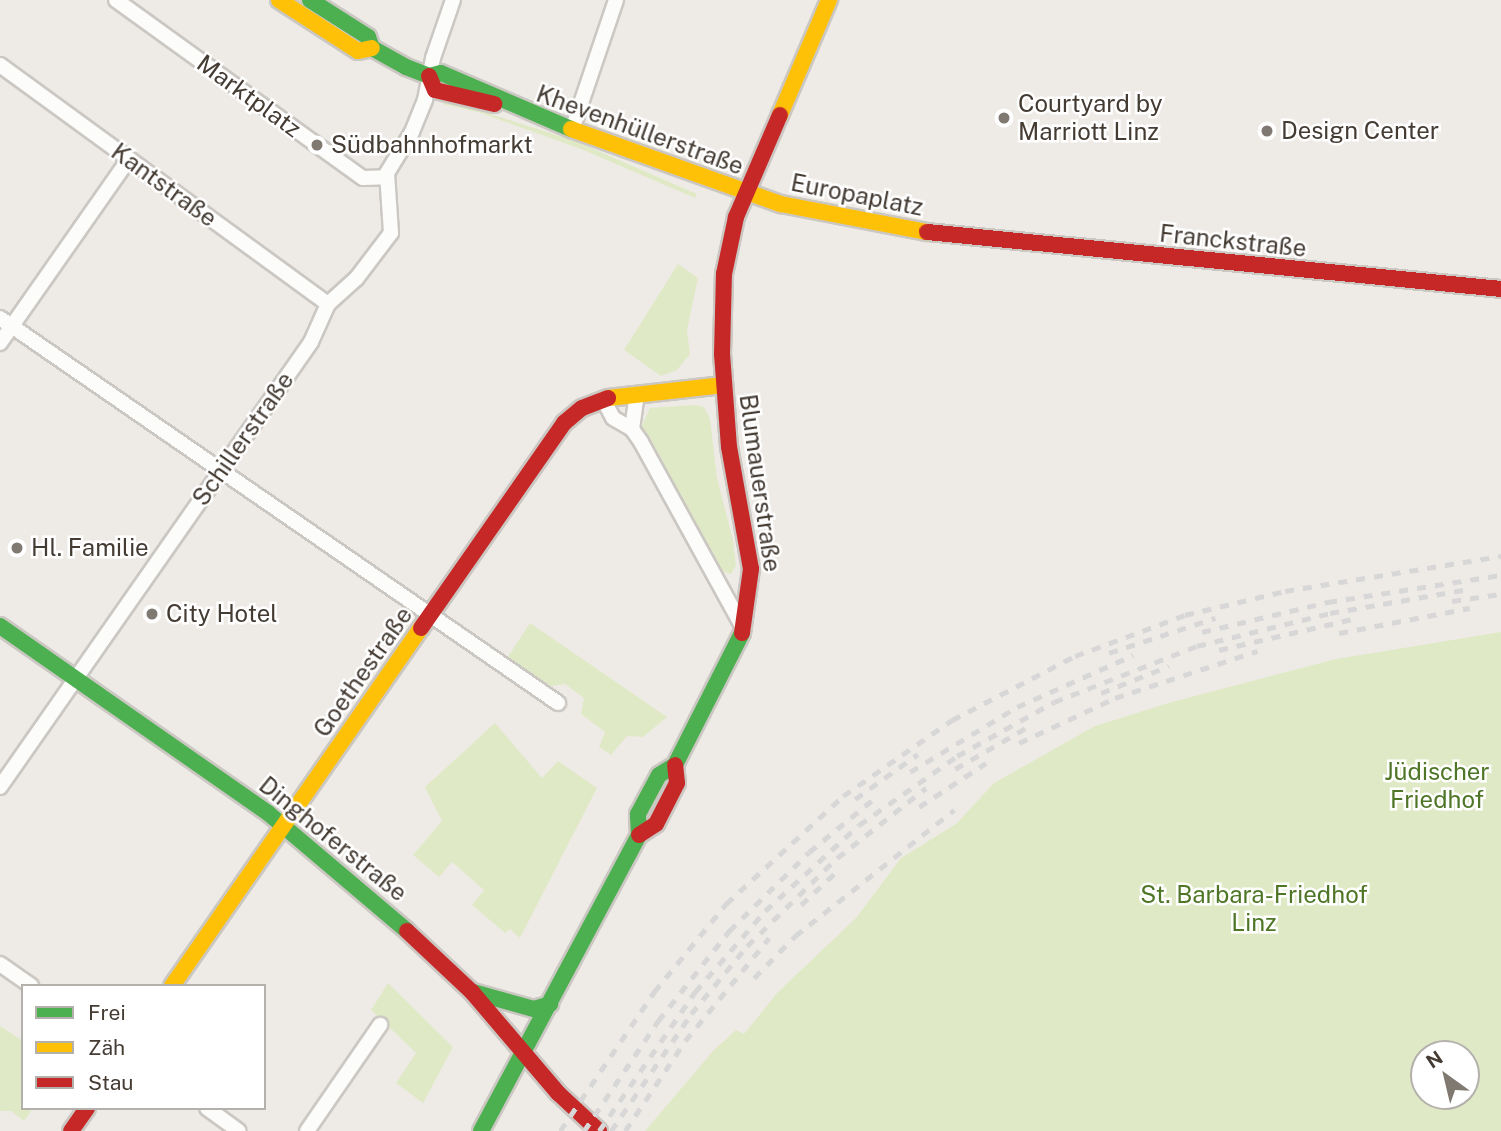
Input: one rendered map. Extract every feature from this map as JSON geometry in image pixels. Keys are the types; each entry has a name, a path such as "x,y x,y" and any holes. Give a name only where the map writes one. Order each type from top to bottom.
{"main road":[{"name":"Khevenhüllerstraße","path":"278,0 358,51 372,48 429,76 441,73 519,110 747,193"},
{"name":"Khevenhüllerstraße","path":"310,0 368,37 372,48"},
{"path":"747,193 829,0"},
{"name":"Europaplatz","path":"747,193 882,226 960,236"},
{"name":"Blumauerstraße","path":"481,1131 639,835 656,824 677,783 675,765 744,629 751,569 732,475 723,385 724,274 736,217 747,193"},
{"name":"Franckstraße","path":"960,236 1501,289"},
{"name":"Goethestraße","path":"173,984 557,431 582,408 603,399 723,385"},
{"name":"Dinghoferstraße","path":"0,626 284,826 405,928 472,992 558,1093 599,1131"},
{"path":"472,992 534,1009 550,1004"},
{"path":"71,1131 86,1110"}],"street":[{"name":"Marktplatz","path":"116,0 363,178 387,177"},
{"name":"Schillerstraße","path":"0,787 311,341 328,304 356,279 391,233 387,177 393,158 412,132 453,0"},
{"path":"572,130 616,0"},
{"name":"Kantstraße","path":"0,65 328,304"},
{"path":"0,343 6,322 129,159"},
{"path":"6,322 558,703"},
{"path":"626,427 637,394"},
{"path":"603,399 626,427 744,629"},
{"path":"0,964 28,984"},
{"path":"307,1131 380,1024"},
{"path":"210,1110 239,1131"}],"green space":[{"path":"444,99 575,141 697,194 695,198 581,149 481,113 443,104"},
{"path":"678,264 698,278 687,330 690,354 677,370 661,376 624,350"},
{"path":"695,405 704,407 710,419 717,478 733,540 736,565 731,574 722,571 641,428 650,408"},
{"path":"530,623 667,717 643,737 627,736 611,755 599,747 605,732 581,714 584,698 565,684 545,687 505,661"},
{"name":"St. Barbara-Friedhof Linz","path":"1501,632 1501,1131 645,1131 713,1051 736,1030 744,1034 778,992 856,918 901,858 956,824 994,783 1095,726 1172,702 1336,659"},
{"path":"495,723 542,778 558,761 597,788 520,938 510,929 505,933 472,905 484,890 452,862 439,877 413,855 442,821 425,787"},
{"path":"388,983 453,1047 423,1103 396,1083 416,1053 371,1010"},
{"path":"0,1026 21,1040 21,1110 32,1110 24,1121 11,1111 0,1111"}],"railway":[{"path":"560,1131 654,992 726,904 843,796 952,720 1075,656 1185,615 1285,591 1501,556"},
{"path":"1202,632 1328,602 1501,575"},
{"path":"599,1131 695,992 765,911 859,825 957,756 1054,702 1197,646 1330,613 1463,590"},
{"path":"1452,601 1501,594"},
{"path":"1339,633 1470,608"},
{"path":"1109,653 1215,618"},
{"path":"1219,650 1352,619"},
{"path":"1019,743 1115,698 1257,651"},
{"path":"910,772 1017,707 1133,655"},
{"path":"1101,693 1169,666"},
{"path":"955,769 1031,725"},
{"path":"855,799 918,754"},
{"path":"919,807 986,763"},
{"path":"611,1131 691,1014 747,946 837,858 926,788"},
{"path":"584,1131 658,1021 729,931 809,852 876,797"},
{"path":"754,978 795,936 954,810"},
{"path":"801,905 836,872"},
{"path":"625,1131 685,1041 769,938"}],"traffic: fast":[{"path":"310,0 368,37 372,48 406,67 429,76 441,73 571,129"},
{"path":"0,626 268,813 407,931"},
{"path":"481,1131 639,835 638,814 659,775 675,765 742,633"},
{"path":"473,992 534,1009 550,1004"}],"traffic: slow":[{"path":"279,0 358,51 372,48"},
{"path":"780,115 829,0"},
{"path":"571,129 781,204 927,232"},
{"path":"608,398 723,385"},
{"path":"173,984 421,628"}],"traffic: jam":[{"path":"429,76 435,90 494,104"},
{"path":"742,633 751,569 729,447 722,354 724,274 736,217 780,115"},
{"path":"927,232 1501,289"},
{"path":"421,628 564,423 582,408 608,398"},
{"path":"639,835 656,824 677,783 675,765"},
{"path":"407,931 472,992 558,1093 599,1131"},
{"path":"71,1131 86,1110"}],"place":[{"name":"Courtyard by Marriott Linz","path":"1004,118"},
{"name":"Design Center","path":"1267,131"},
{"name":"Südbahnhofmarkt","path":"317,145"},
{"name":"Hl. Familie","path":"17,548"},
{"name":"City Hotel","path":"152,614"}],"park label":[{"name":"Jüdischer Friedhof","path":"1437,786"}]}
